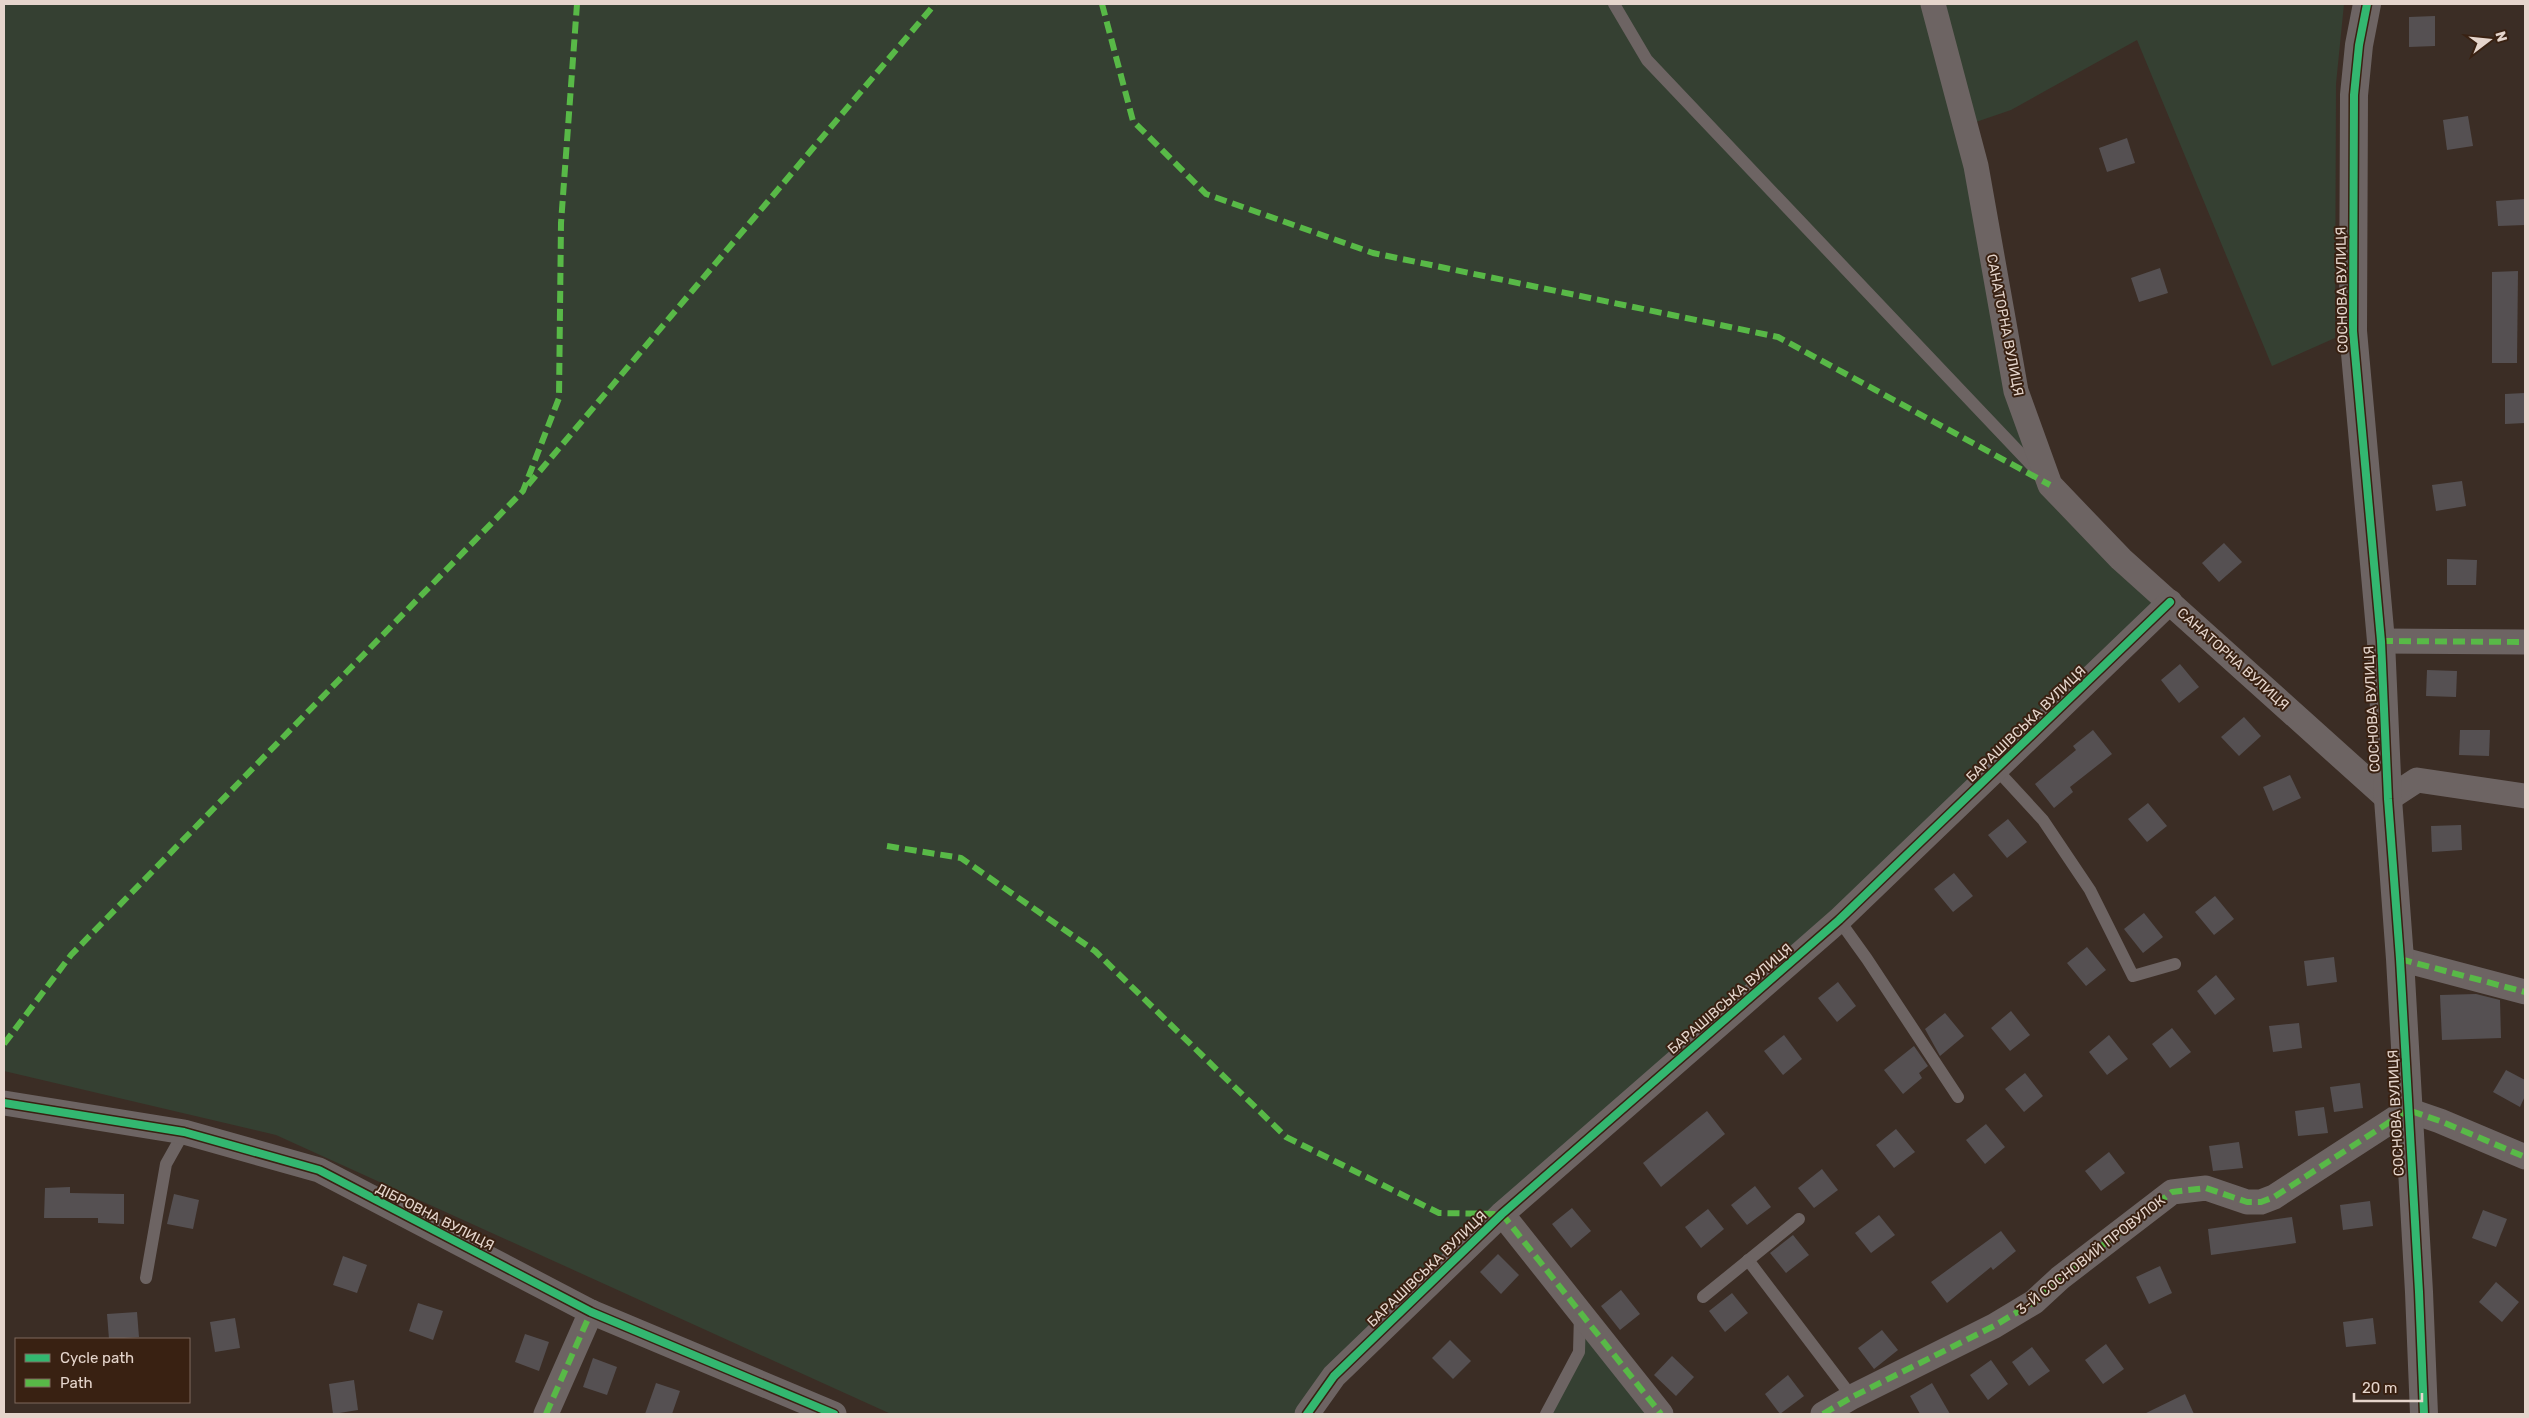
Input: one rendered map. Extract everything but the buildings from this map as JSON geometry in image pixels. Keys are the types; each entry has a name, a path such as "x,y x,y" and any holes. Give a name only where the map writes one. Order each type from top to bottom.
{"street":[{"name":"САНАТОРНА ВУЛИЦЯ","path":"1933,4 1976,166 2016,391 2050,485 2121,559 2388,799"},
{"name":"СОСНОВА ВУЛИЦЯ","path":"2367,4 2359,45 2354,95 2353,331 2381,641 2388,799 2400,959 2419,1282 2424,1414"},
{"name":"БАРАШІВСЬКА ВУЛИЦЯ","path":"1308,1414 1334,1376 1502,1214 1839,920 2170,602"},
{"path":"2381,641 2525,642"},
{"path":"2388,799 2418,780 2525,796"},
{"path":"2400,959 2525,992"},
{"name":"ДІБРОВНА ВУЛИЦЯ","path":"4,1103 184,1132 319,1170 591,1312 834,1414"},
{"path":"2408,1110 2440,1121 2525,1157"},
{"name":"3-Й СОСНОВИЙ ПРОВУЛОК","path":"1823,1414 1852,1397 1994,1326 2034,1302 2060,1278 2172,1192 2206,1188 2247,1202 2267,1200 2287,1190 2408,1110"},
{"path":"1502,1214 1661,1414"},
{"path":"546,1414 591,1312"}],"lane":[{"path":"1614,4 1647,60 2050,485"},
{"path":"1997,770 2043,820 2090,890 2133,976 2175,964"},
{"path":"1839,920 1958,1097"},
{"path":"146,1278 166,1164 184,1132"},
{"path":"1703,1297 1799,1219"},
{"path":"1748,1260 1852,1397"},
{"path":"1546,1414 1579,1352 1580,1312"}],"green space":[{"path":"4,4 1927,4 2050,485 2170,602 1307,1414 891,1414 276,1135 4,1071"},
{"path":"1938,4 2344,4 2336,84 2335,338 2272,366 2137,40 2011,110 1973,123"},
{"path":"1580,1312 1661,1414 1546,1414 1579,1352"}],"marked path":[{"path":"4,1044 71,955 523,491 559,398 561,223 577,4"},
{"path":"528,485 935,4"},
{"path":"1102,4 1133,121 1206,194 1373,253 1778,337 2050,485"},
{"path":"2381,641 2525,642"},
{"path":"887,846 961,858 1095,951 1286,1137 1439,1213 1502,1214 1661,1414"},
{"path":"2400,959 2525,992"},
{"path":"1823,1414 1852,1397 1994,1326 2034,1302 2060,1278 2172,1192 2206,1188 2247,1202 2261,1202 2274,1197 2408,1110 2440,1121 2525,1157"},
{"path":"546,1414 591,1312"}],"cycle path":[{"path":"2367,4 2359,45 2354,95 2353,331 2381,641 2388,799 2400,959 2424,1414"},
{"path":"1307,1414 1334,1376 1502,1214 1839,920 2170,602"},
{"path":"4,1103 184,1132 319,1170 591,1312 834,1414"}]}
